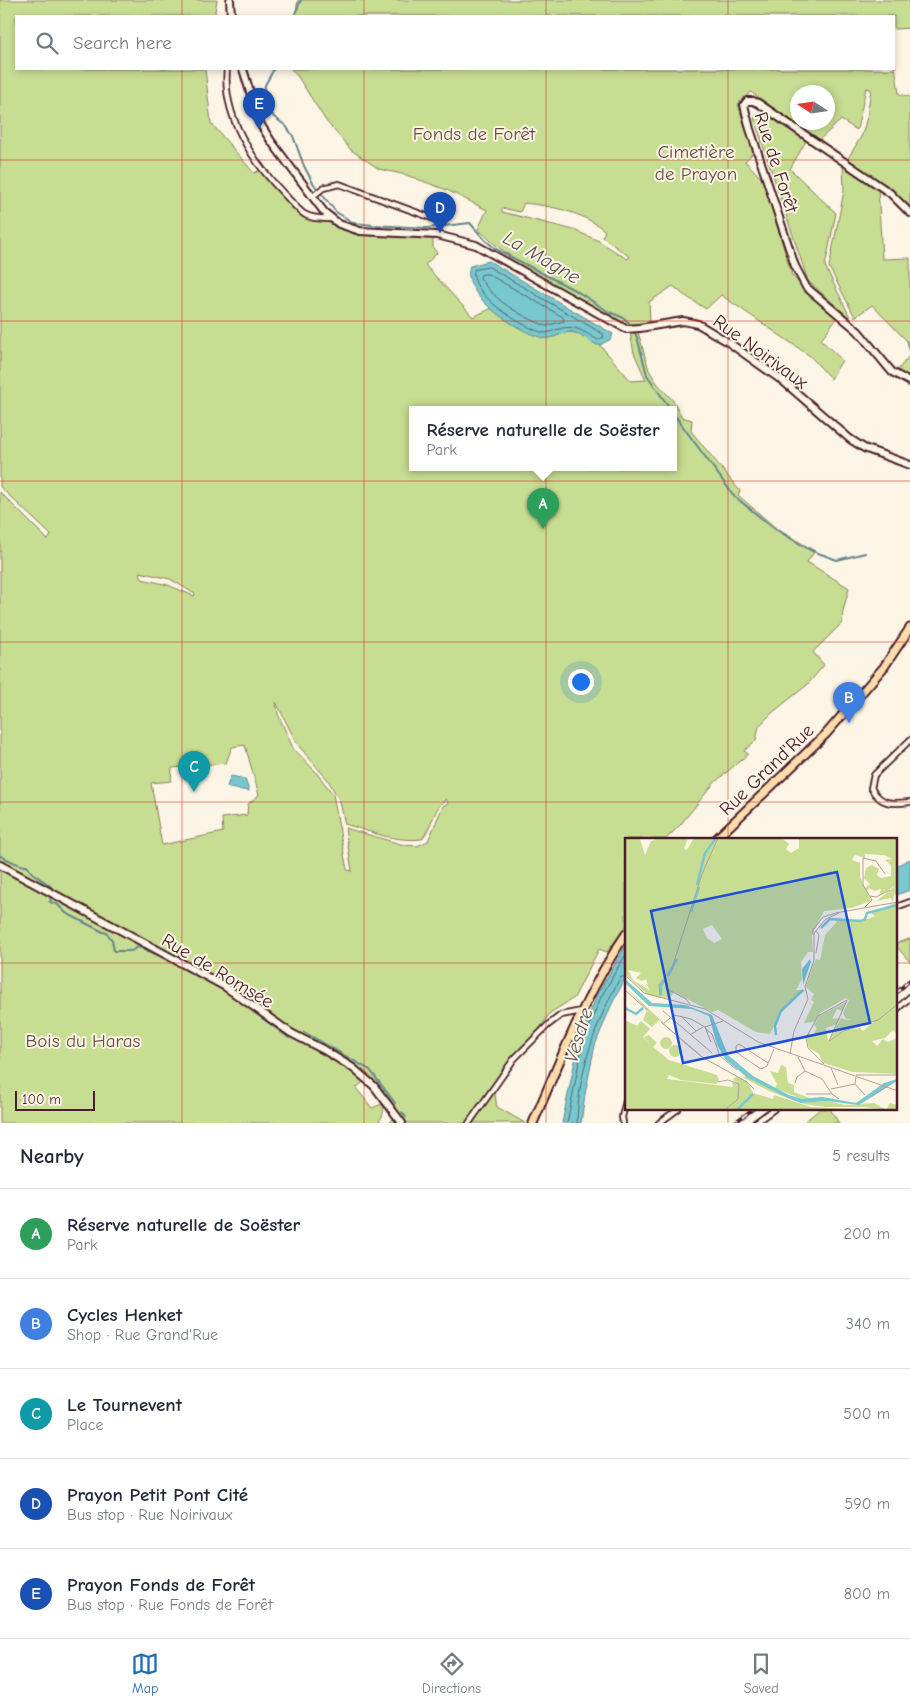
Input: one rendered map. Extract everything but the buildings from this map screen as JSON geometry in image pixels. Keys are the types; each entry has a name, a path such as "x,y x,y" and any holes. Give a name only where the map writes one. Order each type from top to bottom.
{"main road":[{"name":"Rue Grand'Rue","path":"717,838 826,734 884,667 910,628"},
{"path":"533,1123 583,1011 604,969 625,936"}],"street":[{"path":"230,0 231,15"},
{"path":"227,70 225,83 227,98 234,118 241,135 262,168 274,184 304,214 320,220 333,219"},
{"name":"Rue Noirivaux","path":"243,70 260,122 270,141 314,195 324,212 340,224 360,231 437,236 476,245 621,328 632,329 683,321 698,324 728,342 784,382 850,439 864,448 910,465"},
{"name":"Rue de Forêt","path":"910,214 890,192 758,103 747,101 744,105 750,129 795,266 806,287 858,331 892,372 910,382"},
{"path":"314,195 323,188 339,184 443,222"},
{"path":"910,740 874,775 871,788 876,797 892,804 910,802"},
{"name":"Rue de Romsée","path":"0,865 224,986 291,1033 353,1068 374,1086 402,1123"},
{"path":"898,906 910,902"},
{"path":"898,1008 910,997"},
{"path":"469,1123 514,1059 548,1025 561,1015 583,1011"},
{"path":"622,1123 625,1105"},
{"path":"659,1123 677,1110"},
{"path":"755,1123 773,1110"}],"green space":[{"name":"Bois du Haras","path":"0,0 217,0 216,15 15,15 15,70 205,70 211,123 254,173 261,170 303,215 313,220 327,222 354,234 433,239 433,248 437,253 425,265 473,317 492,308 513,324 545,338 567,332 577,333 600,345 631,381 646,380 634,353 630,333 638,332 649,370 676,406 409,406 409,471 677,471 677,408 682,417 692,420 691,431 740,491 738,495 777,529 815,551 807,562 849,588 842,623 813,652 824,665 807,685 759,726 756,740 744,751 748,754 714,783 681,824 667,838 625,838 625,927 607,952 599,949 574,998 550,1013 535,1035 515,1056 494,1089 497,1107 525,1123 389,1123 399,1114 370,1076 356,1088 372,1108 382,1104 382,1117 378,1123 0,1123 0,492 48,540 51,535 0,487","holes":["140,572 170,579 195,594 194,596 168,585 142,579","276,702 297,744 328,780 340,802 345,824 393,838 422,839 438,808 446,799 448,803 443,806 428,841 417,846 404,845 345,828 352,871 347,870 333,794 315,771 293,748 278,714","245,745 259,795 248,804 247,815 222,818 223,832 162,845 151,783 171,781 172,768 226,763 232,747"]},
{"path":"298,0 909,0 910,28 895,29 895,15 295,15"},
{"path":"895,65 899,94 910,97 910,209 889,187 847,160 862,135 871,89 866,88 857,130 841,120 835,125 835,85 790,85 790,120 751,92 738,104 753,153 745,161 763,180 792,275 807,293 837,317 821,340 842,360 831,379 810,356 721,295 706,309 673,286 649,302 650,322 626,325 507,259 509,255 478,229 487,210 447,190 406,175 379,169 351,150 326,121 292,70 895,70","holes":["524,203 556,208 597,224 605,231 602,237 630,257 627,259 599,241 574,230 502,212 502,208 520,212"]},
{"path":"762,112 806,141 790,169 836,213 825,266 851,319 808,281 754,118"},
{"path":"805,130 830,130 819,140"},
{"path":"843,164 878,187 882,259 910,258 910,355 907,341 872,305 855,317 829,267 844,191"},
{"path":"910,355 910,378 896,372"},
{"path":"910,939 910,962 898,948 898,942"},
{"path":"819,1110 831,1110 839,1123 803,1123"}],"water":[{"path":"489,261 613,334 611,339 597,345 573,332 543,338 506,320 482,300 473,289 469,277 470,266"},
{"path":"231,776 245,779 249,791 229,788 227,786"},
{"path":"910,859 910,890 898,894 898,865"},
{"name":"Vesdre","path":"625,947 625,979 611,1006 595,1045 581,1123 562,1123 580,1037 598,993"}],"waterway":[{"name":"La Magne","path":"294,15 301,0"},
{"name":"La Magne","path":"273,70 265,85 263,101 274,117 286,126 293,136 304,166 313,183 336,212 354,223 373,225 427,228 470,223 496,249 578,292 609,312 624,318 637,337 647,375 668,406"},
{"name":"La Magne","path":"677,418 734,496 775,529 810,550 837,560 865,553"},
{"path":"0,856 17,864 27,866 32,873 53,889"},
{"path":"51,897 50,902 57,904 66,913 107,933 112,940 114,951 131,951 138,947 141,948 163,957 227,992"},
{"path":"241,1002 289,1038"},
{"path":"304,1032 370,1070 395,1103"},
{"path":"402,1112 406,1117"}],"railway":[{"path":"898,991 910,980"},
{"path":"734,1123 752,1110"}],"place":[{"name":"Prayon Fonds de Forêt","path":"259,129"},
{"name":"Prayon Petit Pont Cité","path":"440,233"},
{"name":"Réserve naturelle de Soëster","path":"543,529"},
{"name":"Cycles Henket","path":"849,723"},
{"name":"Le Tournevent","path":"194,792"}],"park label":[{"name":"Fonds de Forêt","path":"474,133"},
{"name":"Cimetière de Prayon","path":"696,162"}]}
